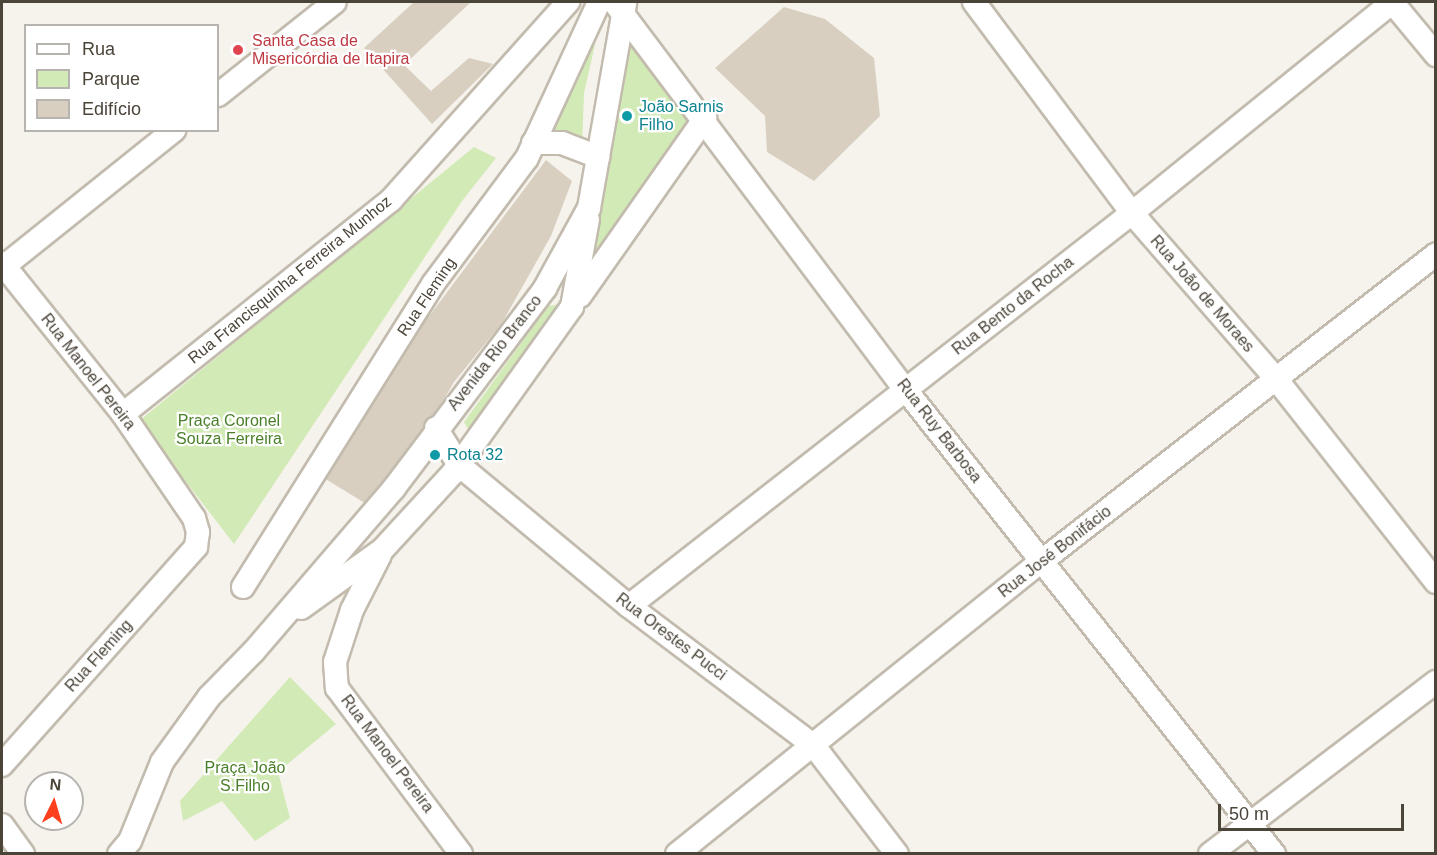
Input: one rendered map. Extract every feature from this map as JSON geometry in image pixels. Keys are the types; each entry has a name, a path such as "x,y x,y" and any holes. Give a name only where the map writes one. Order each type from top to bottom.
{"street":[{"path":"219,94 335,2"},
{"name":"Rua Francisquinha Ferreira Munhoz","path":"123,414 391,200 568,2"},
{"name":"Rua Fleming","path":"243,587 433,284 527,158 599,2"},
{"path":"1393,2 1436,56"},
{"name":"Rua Bento da Rocha","path":"629,606 1132,213 1393,2"},
{"name":"Rua Ruy Barbosa","path":"621,5 905,389 1274,854"},
{"name":"Avenida Rio Branco","path":"126,849 162,762 209,697 280,622 394,488 436,428 516,331 589,208 621,5"},
{"name":"Rua João de Moraes","path":"979,5 1132,213 1277,380 1436,582"},
{"path":"280,622 383,549 459,465 705,118"},
{"path":"2,266 171,132"},
{"path":"533,143 562,142 598,157"},
{"path":"572,307 589,208"},
{"name":"Rua José Bonifácio","path":"677,854 1042,561 1436,254"},
{"name":"Rua Manoel Pereira","path":"2,266 123,414 194,518 198,532 196,548"},
{"name":"Rua Orestes Pucci","path":"436,428 459,465 629,606 814,746 897,854"},
{"name":"Rua Fleming","path":"2,765 196,548"},
{"name":"Rua Manoel Pereira","path":"383,549 352,610 335,662 337,688 461,854"},
{"path":"1210,854 1436,682"},
{"path":"2,825 23,854"}],"green space":[{"path":"625,24 696,117 582,287"},
{"path":"596,40 584,93 582,147 544,135 585,41"},
{"name":"Praça Coronel Souza Ferreira","path":"474,147 496,158 462,201 234,544 139,421"},
{"path":"561,304 469,431 464,422 548,306"},
{"name":"Praça João S.Filho","path":"290,677 336,724 278,772 290,818 255,841 222,801 183,821 180,801"}],"building":[{"path":"414,2 471,2 404,65 431,91 469,58 493,64 432,124 364,48"},
{"path":"784,7 825,19 874,58 880,116 814,181 767,152 765,116 715,68"},
{"path":"546,160 572,181 551,236 502,323 454,382 413,453 373,508 319,475 415,335"}],"place":[{"name":"Santa Casa de Misericórdia de Itapira","path":"238,50"},
{"name":"João Sarnis Filho","path":"627,116"},
{"name":"Rota 32","path":"435,455"}]}
